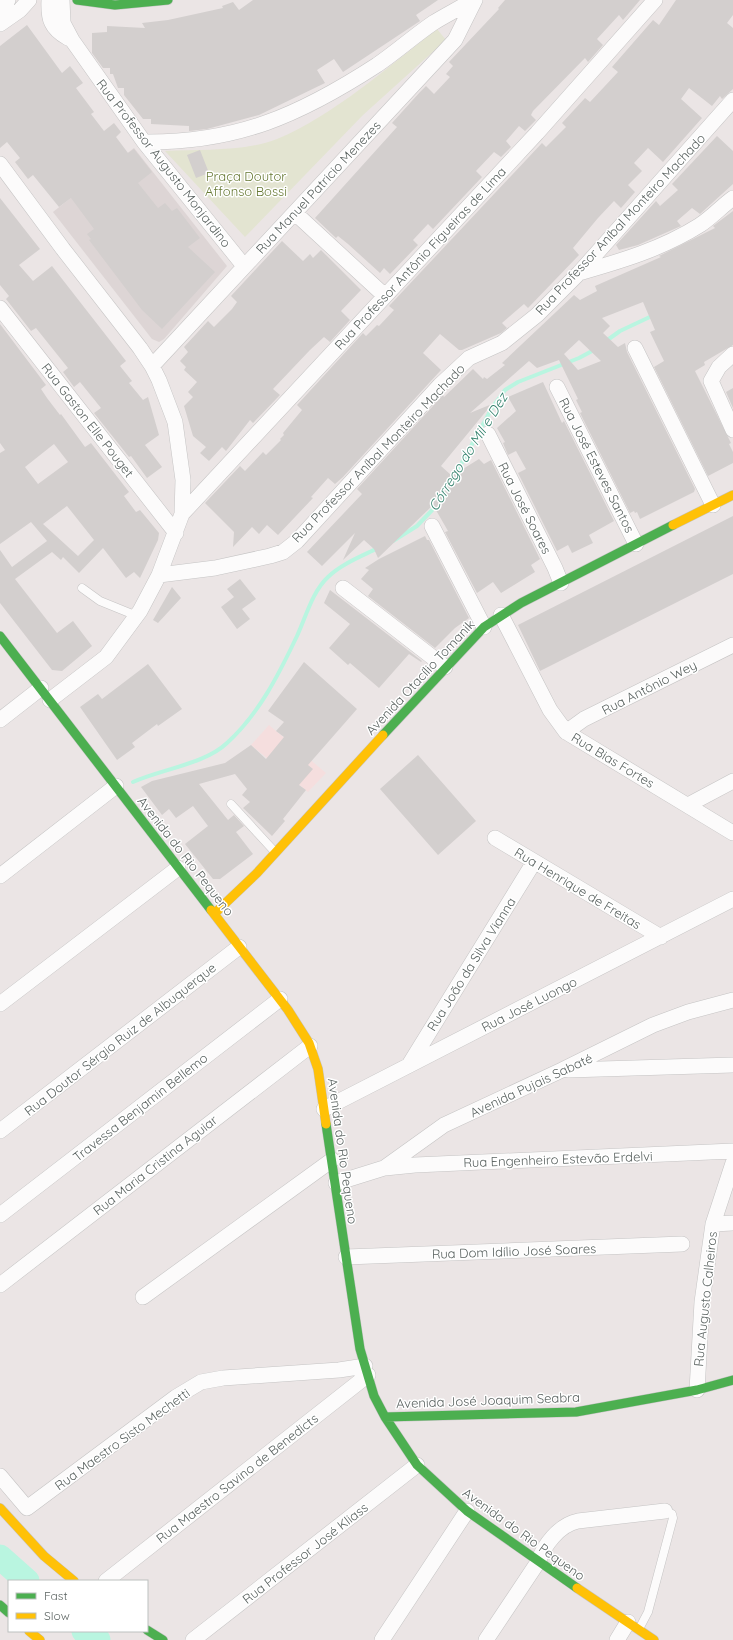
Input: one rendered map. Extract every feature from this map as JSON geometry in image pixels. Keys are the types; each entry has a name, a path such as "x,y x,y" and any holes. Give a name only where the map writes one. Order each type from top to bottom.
{"main road":[{"path":"77,0 115,5 168,0"},
{"name":"Avenida Otacílio Tomanik","path":"214,914 276,853 445,667 484,627 521,603 733,495"},
{"name":"Avenida do Rio Pequeno","path":"0,636 280,999 296,1021 310,1046 318,1069 358,1340 374,1396 400,1442 418,1465 467,1511 538,1562 634,1625 654,1640"},
{"name":"Avenida José Joaquim Seabra","path":"385,1417 576,1412 697,1390 733,1380"},
{"path":"0,1508 24,1535 61,1571 73,1580"},
{"path":"0,1605 8,1612"},
{"path":"148,1631 163,1640"},
{"path":"31,1632 40,1640"}],"street":[{"path":"0,15 8,0"},
{"path":"0,24 25,5 48,15 49,0"},
{"name":"Rua Professor Augusto Monjardino","path":"62,0 63,23 72,40 144,142 244,266"},
{"path":"144,142 173,142 226,135 248,130 307,106 377,65 433,23 474,0"},
{"name":"Rua Manuel Patricio Menezes","path":"152,366 455,40 474,0"},
{"name":"Rua Professor Antônio Figueiras de Lima","path":"182,514 537,133 655,0"},
{"name":"Rua Professor Augusto Monjardino","path":"48,15 52,25 59,33 72,40"},
{"name":"Rua Professor Aníbal Monteiro Machado","path":"159,575 215,568 270,556 283,552 297,541 440,385 469,358 502,344 537,315 578,273 733,100"},
{"path":"0,164 63,249 140,348 152,366 175,422 183,480 182,514 159,575 137,616 106,657 0,720"},
{"path":"578,273 637,257 677,238 701,224 733,198"},
{"path":"295,213 385,296"},
{"name":"Rua Gaston Elle Pouget","path":"0,308 176,533"},
{"path":"635,348 712,505"},
{"path":"733,354 719,367 711,381 733,430"},
{"name":"Rua José Esteves Santos","path":"557,386 636,544"},
{"name":"Rua José Soares","path":"488,434 555,568 561,583"},
{"path":"432,526 484,627"},
{"path":"342,588 445,667"},
{"name":"Rua Bias Fortes","path":"501,616 550,710 566,732 733,833"},
{"name":"Rua Antônio Wey","path":"566,732 584,719 733,645"},
{"path":"688,805 733,781"},
{"path":"0,876 116,786"},
{"name":"Rua Henrique de Freitas","path":"495,838 661,937"},
{"name":"Rua João da Silva Vianna","path":"408,1066 534,862"},
{"path":"0,1004 178,868"},
{"name":"Rua José Luongo","path":"324,1109 733,899"},
{"name":"Rua Doutor Sérgio Ruiz de Albuquerque","path":"2,1125 239,947"},
{"name":"Travessa Benjamin Bellemo","path":"0,1215 280,999"},
{"name":"Avenida Pujais Sabaté","path":"336,1183 384,1168 444,1126 653,1025 688,1012 733,1000"},
{"name":"Rua Maria Cristina Aguiar","path":"0,1285 310,1046"},
{"path":"562,1070 733,1065"},
{"name":"Rua Engenheiro Estevão Erdelvi","path":"384,1168 415,1165 733,1151"},
{"path":"144,1297 332,1160"},
{"name":"Rua Augusto Calheiros","path":"697,1390 702,1302 713,1224 733,1163"},
{"path":"713,1224 733,1223"},
{"name":"Rua Dom Idílio José Soares","path":"346,1257 682,1244"},
{"name":"Rua Maestro Sisto Mechetti","path":"0,1476 27,1508 176,1397 201,1382 223,1378 339,1370 366,1370"},
{"name":"Rua Maestro Savino de Benedicts","path":"107,1580 366,1370"},
{"name":"Rua Professor José Kliass","path":"193,1640 418,1465"},
{"path":"382,1640 467,1511"},
{"path":"486,1640 538,1562 543,1550 549,1542 572,1522 665,1511"},
{"path":"617,1640 634,1625"}],"lane":[{"path":"82,588 100,601 137,616"},
{"path":"231,804 276,853"},
{"path":"634,1625 648,1612 673,1518 672,1514 665,1511"}],"shaded area":[{"path":"134,148 227,266 164,339 159,342 152,339 53,212"},
{"path":"269,725 326,773 308,792 251,745"}],"green space":[{"name":"Praça Doutor Affonso Bossi","path":"437,29 446,40 363,115 245,237 165,151 236,148 277,139 298,129 340,104"}],"building":[{"path":"253,0 438,0 416,15 420,21 343,72 334,59 317,70 325,83 259,115 207,129 189,131 189,126 151,124 151,119 143,119 124,95 124,88 118,88 113,74 110,74 110,68 103,68 92,53 92,33 107,32 107,26 145,28 142,23 168,20 223,8 222,6 233,2 239,10"},
{"path":"505,0 640,0 623,20 619,15 597,39 603,45 588,62 585,58 533,111 531,115 536,120 525,131 519,126 506,141 511,147 501,157 494,152 476,171 482,177 433,229 428,224 413,240 418,245 390,274 384,268 380,273 338,236 336,238 315,218 397,127 392,123 420,92 426,86 434,94 450,77 446,74 453,66 449,62 499,9 498,8"},
{"path":"676,0 733,0 733,15 727,23 733,28 733,89 722,99 720,96 712,106 689,88 681,99 702,118 663,162 648,148 634,163 642,171 628,185 635,192 621,208 614,201 598,218 573,248 579,255 528,308 524,304 502,323 507,328 501,333 462,350 459,350 440,334 423,353 441,370 343,477 335,484 328,478 311,497 313,498 278,535 267,525 259,534 252,527 233,547 234,532 205,503 240,466 245,471 263,452 266,455 281,440 280,439 284,435 283,433 302,410 297,405 363,333 366,336 377,325 379,326 394,310 389,306 542,143 546,147 566,127 562,123 585,98 590,102 618,72 612,67 653,20 659,25"},
{"path":"27,25 62,73 70,66 83,83 76,88 94,112 91,114 104,131 114,123 121,132 116,137 128,153 134,149 152,172 138,183 158,208 165,203 172,211 177,208 200,238 188,247 215,272 162,329 142,310 89,240 91,239 87,234 94,229 71,198 59,207 33,175 28,179 15,162 20,158 7,142 0,148 0,46"},
{"path":"717,136 733,151 733,184 700,214 692,208 677,221 681,226 638,245 619,250 616,245 656,201 660,206 678,190 672,184"},
{"path":"200,150 209,173 196,178 187,155"},
{"path":"0,198 40,249 19,265 33,281 52,266 126,361 120,366 132,381 129,383 143,400 148,397 159,435 145,445 162,467 147,478 131,456 129,457 94,413 101,408 80,382 74,387 63,372 68,368 36,328 31,331 6,299 9,296 0,285"},
{"path":"733,211 733,345 704,362 705,365 695,371 731,443 729,444 733,452 733,463 708,476 654,367 664,361 650,332 655,330 643,302 602,318 610,326 603,333 618,347 625,343 627,352 695,489 694,492 640,519 637,512 635,513 634,511 630,513 580,413 582,412 576,400 578,399 559,360 537,368 529,361 470,413 492,404 441,466 451,475 450,477 479,459 484,464 491,460 540,559 531,565 535,572 501,593 493,582 477,593 445,532 448,531 433,505 378,558 374,549 364,540 343,560 355,533 322,566 307,552 362,494 357,489 443,395 444,397 473,369 483,379 484,377 487,379 505,365 502,363 574,295 580,300 597,291 595,286 661,257 659,256 715,228 713,226","holes":["579,340 601,361 578,370 564,354"]},
{"path":"282,241 303,261 310,254 313,258 321,250 361,290 341,311 350,320 330,342 324,337 310,350 273,389 280,395 253,423 250,420 226,451 222,447 209,461 200,453 206,447 193,436 184,406 193,397 188,392 197,382 184,370 186,367 180,361 188,352 184,347 208,321 214,327 232,309 237,302 231,296"},
{"path":"0,324 46,385 41,389 47,398 60,415 61,414 85,447 91,443 129,492 124,496 136,512 140,510 159,533 158,540 140,578 134,572 126,578 103,548 79,573 63,557 61,560 52,552 15,579 57,633 73,621 92,646 62,671 52,670 0,603 0,550 12,567 47,541 31,522 0,544 0,453 5,450 0,443","holes":["54,444 68,462 38,484 25,467","67,506 94,540 78,556 43,524"]},
{"path":"543,382 562,423 564,421 614,521 589,535 593,543 572,553 568,545 557,551 518,473 526,469 516,451 508,455 503,443 505,442 497,428 516,411 508,397"},
{"path":"733,388 733,408 726,392"},
{"path":"733,516 733,574 540,671 518,625"},
{"path":"425,536 427,540 429,540 469,618 455,628 435,648 368,596 373,589 361,579 369,570 365,568 379,559"},
{"path":"240,579 256,599 242,609 250,619 237,629 221,607 234,597 227,589"},
{"path":"172,587 181,598 158,623 153,620"},
{"path":"330,590 422,661 421,662 409,654 379,688 350,663 348,665 329,648 350,624 324,603"},
{"path":"304,662 357,709 308,765 313,769 299,785 306,790 283,819 285,821 272,836 243,808 250,802 242,795 247,789 235,774 199,784 228,820 234,815 244,826 236,832 253,854 220,879 213,879 185,844 208,826 193,806 176,818 169,809 162,815 141,787 152,781 225,763 251,745 266,759 284,737 276,731 284,722 268,711"},
{"path":"148,664 182,709 158,726 157,724 132,743 135,747 117,760 80,707 98,694 102,699"},
{"path":"418,755 476,821 438,855 380,789"}],"waterway":[{"name":"Córrego do Mil e Dez","path":"606,341 620,331 654,315"},
{"name":"Córrego do Mil e Dez","path":"454,477 492,408 505,390 518,382 579,358 594,350"},
{"name":"Córrego do Mil e Dez","path":"393,541 417,526 437,505"},
{"name":"Córrego do Mil e Dez","path":"133,782 144,777 195,761 218,750 227,743 249,719 267,693 290,650 310,605 322,583 339,568 378,548"},
{"path":"0,1557 26,1580"},
{"path":"86,1632 98,1640"}],"traffic: fast":[{"path":"77,0 115,5 168,0"},
{"path":"383,735 484,627 521,603 673,525"},
{"path":"0,636 211,910"},
{"path":"326,1124 360,1349 374,1396 385,1417 417,1465 467,1511 577,1588"},
{"path":"385,1417 576,1412 697,1390 733,1380"},
{"path":"0,1605 8,1612"},
{"path":"148,1631 163,1640"}],"traffic: slow":[{"path":"673,525 733,495"},
{"path":"214,914 257,873 383,735"},
{"path":"211,910 288,1010 309,1043 318,1069 326,1124"},
{"path":"0,1508 44,1556 73,1580"},
{"path":"577,1588 654,1640"},
{"path":"30,1632 40,1640"}]}
